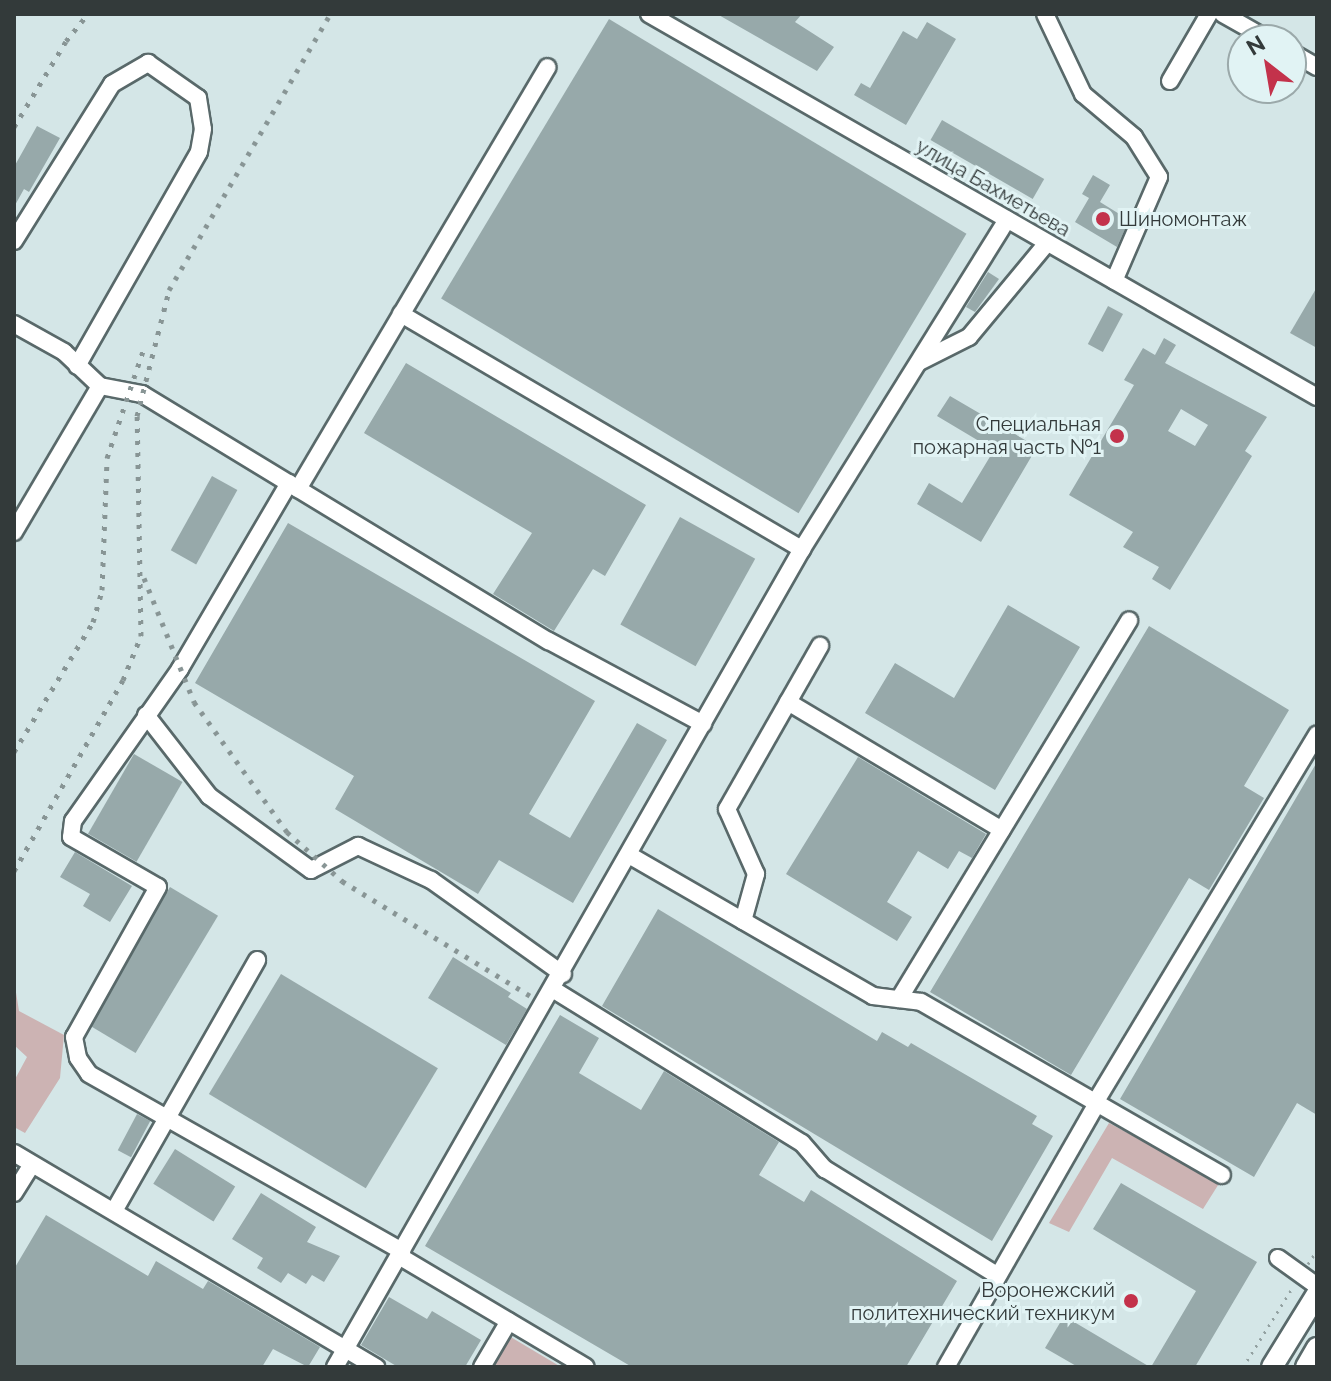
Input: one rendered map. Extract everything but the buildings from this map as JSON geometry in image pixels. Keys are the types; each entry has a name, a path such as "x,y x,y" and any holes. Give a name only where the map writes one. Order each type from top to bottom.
{"main road":[{"path":"1272,1367 1317,1294"},
{"path":"1306,1367 1317,1348"}],"street":[{"name":"улица Бахметьева","path":"649,14 1317,397"},
{"path":"1045,14 1083,94 1134,137 1159,177 1114,281"},
{"path":"1170,81 1209,14"},
{"path":"1223,14 1241,24"},
{"path":"14,241 112,84 148,63 198,98 203,129 199,152 77,366"},
{"path":"548,67 401,314 180,669 73,821 71,837 158,887 74,1037 78,1058 89,1074 401,1254 586,1367"},
{"path":"335,1367 554,990 802,549 1007,220"},
{"path":"918,363 969,337 1047,243"},
{"path":"401,314 802,549"},
{"path":"14,324 64,352 100,386 142,394 549,641 703,724"},
{"path":"14,532 100,386"},
{"path":"899,999 1129,620"},
{"path":"743,921 756,874 727,809 820,646"},
{"path":"788,702 1002,830"},
{"path":"146,715 209,796 311,870 358,846 431,880 563,974"},
{"path":"946,1367 1096,1102 1317,735"},
{"path":"629,855 873,996 921,1002 1222,1175"},
{"path":"114,1211 257,960"},
{"path":"554,990 802,1143 825,1169 998,1276"},
{"path":"14,1153 376,1367"},
{"path":"14,1193 32,1164"},
{"path":"1278,1258 1317,1286"},
{"path":"482,1367 509,1321"}],"path":[{"path":"1243,1367 1317,1250"}],"shaded area":[{"path":"14,980 19,1011 64,1035 60,1078 25,1133 14,1127 14,1081 27,1057 14,1045"},
{"path":"1109,1123 1220,1182 1203,1209 1112,1158 1069,1232 1049,1223"},
{"path":"509,1336 561,1367 490,1367"}],"railway":[{"path":"14,127 66,41 88,14"},
{"path":"14,871 123,680 141,636 137,416 169,290 330,14"},
{"path":"14,752 93,622 102,590 107,458 145,345"},
{"path":"144,578 194,702 287,832 342,881 532,997"}],"place":[{"name":"Шиномонтаж","path":"1103,219"},
{"name":"Специальная пожарная часть №1","path":"1117,436"},
{"name":"Воронежский политехнический техникум","path":"1131,1301"}]}
